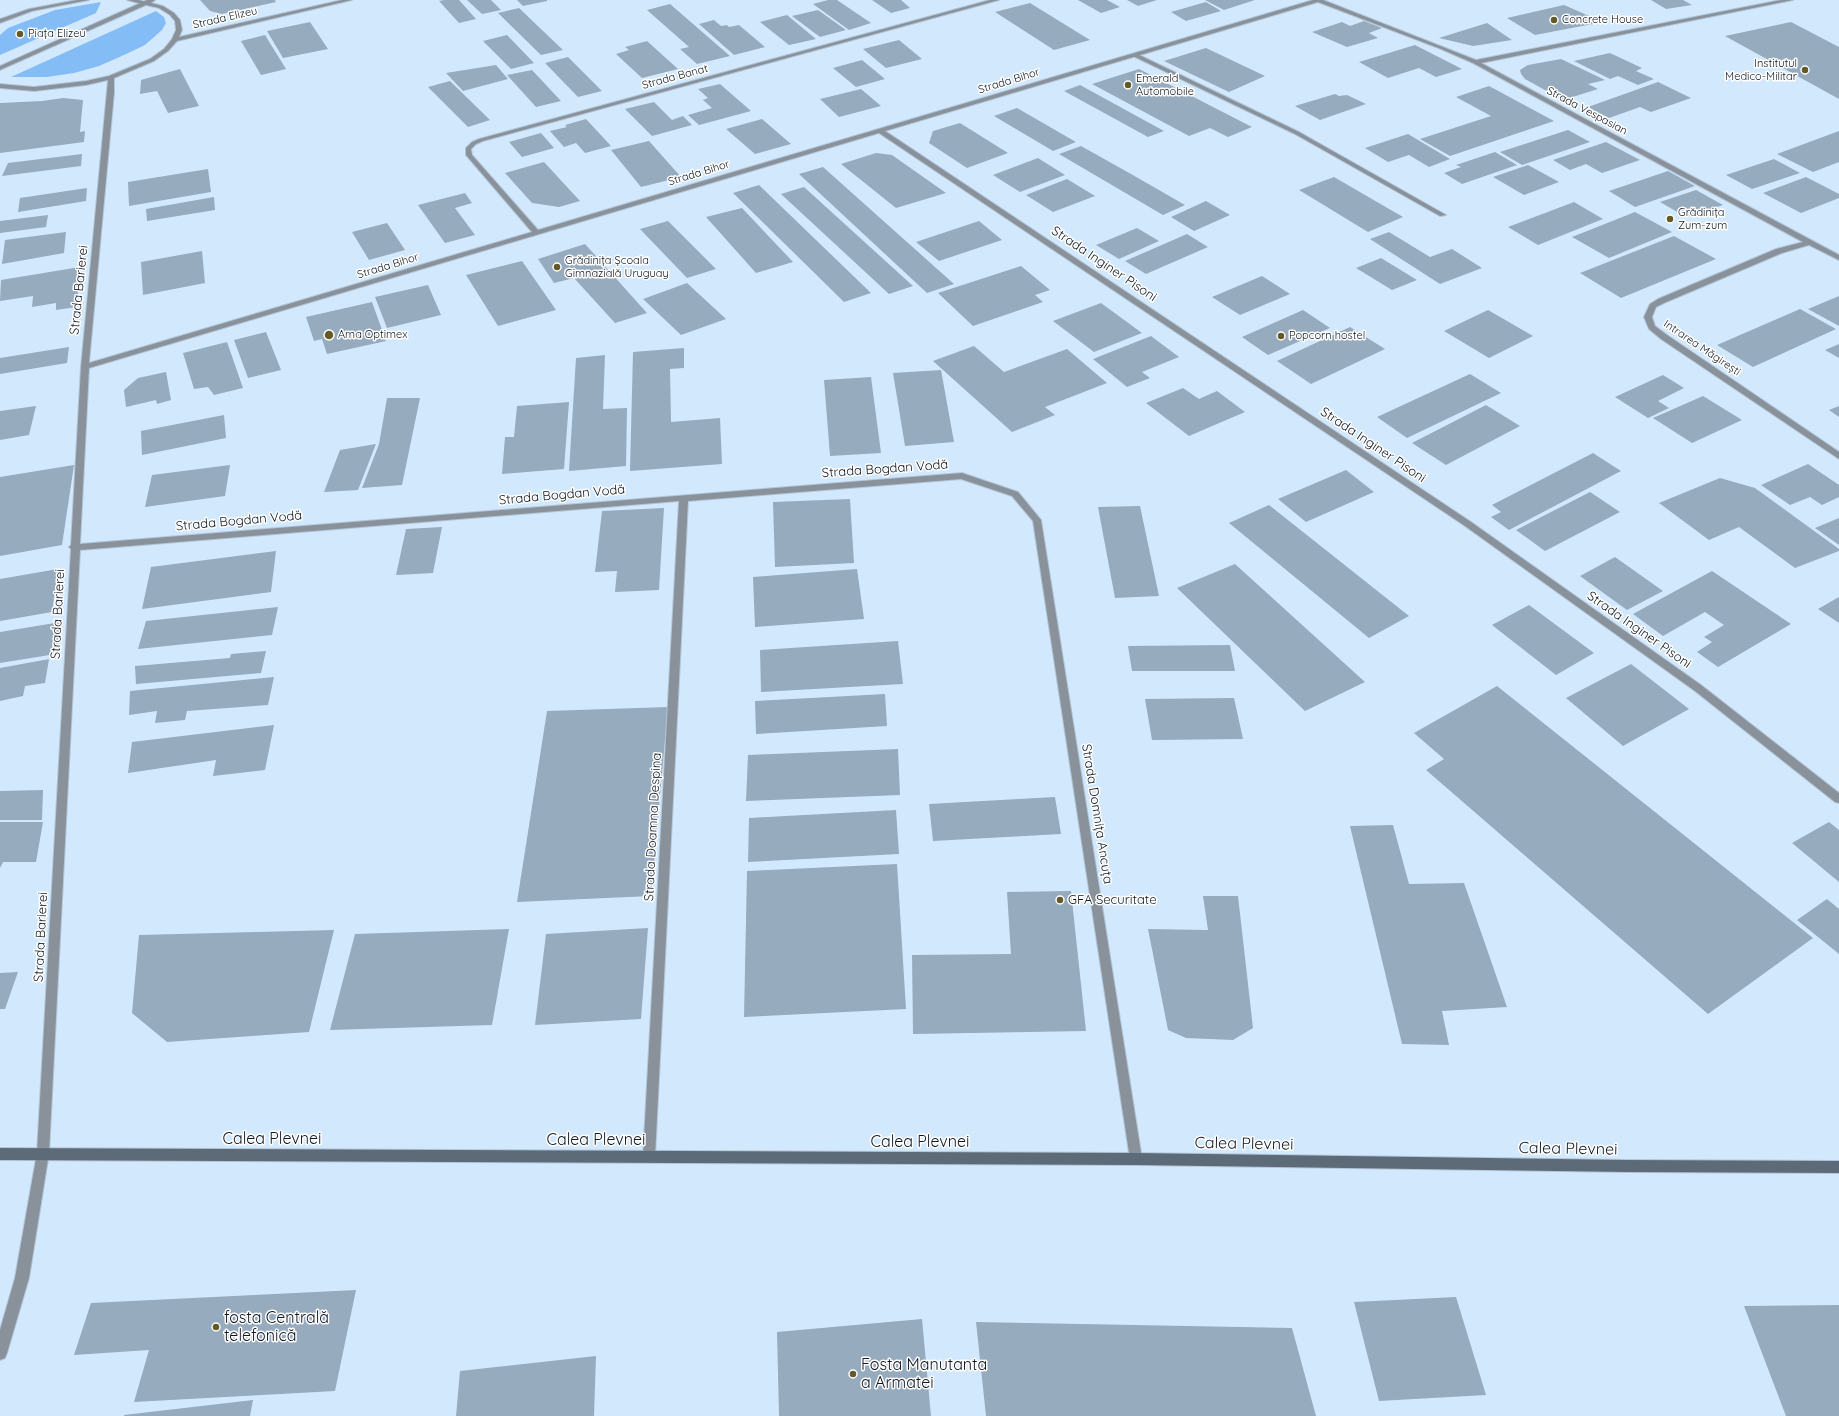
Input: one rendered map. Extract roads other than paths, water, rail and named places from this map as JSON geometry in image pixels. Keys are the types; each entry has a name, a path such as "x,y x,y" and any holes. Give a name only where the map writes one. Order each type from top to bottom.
{"main road":[{"name":"Calea Plevnei","path":"0,1154 42,1153 1136,1160 1839,1167"}],"street":[{"path":"0,21 31,10 86,0"},
{"path":"0,86 34,89 60,87 111,77 152,60 166,50 175,40 179,30 178,21 172,14 149,1 130,0"},
{"name":"Strada Elizeu","path":"175,40 349,0"},
{"name":"Strada Banat","path":"537,233 469,155 468,149 474,143 996,0"},
{"name":"Strada Bihor","path":"85,367 1318,0"},
{"name":"Strada Vespasian","path":"1318,0 1443,48 1475,62 1839,258"},
{"path":"1475,62 1790,0"},
{"path":"0,68 149,1"},
{"path":"1135,55 1297,133 1442,215"},
{"name":"Strada Barierei","path":"0,1353 22,1278 42,1153 85,367 111,93 111,77"},
{"name":"Strada Inginer Pisoni","path":"880,131 1468,524 1698,688 1839,799"},
{"name":"Intrarea Măgirești","path":"1810,242 1779,251 1660,301 1653,306 1648,318 1652,327 1664,337 1839,456"},
{"name":"Strada Bogdan Vodă","path":"74,547 962,476 1015,494 1037,520"},
{"name":"Strada Doamna Despina","path":"649,1157 684,498"},
{"name":"Strada Domnița Ancuța","path":"1037,520 1136,1160"}],"place":[{"name":"Concrete House","path":"1554,20"},
{"name":"Piața Elizeu","path":"20,34"},
{"name":"Institutul Medico-Militar","path":"1805,70"},
{"name":"Emerald Automobile","path":"1128,85"},
{"name":"Grădinița Zum-zum","path":"1670,219"},
{"name":"Grădinița Școala Gimnazială Uruguay","path":"557,267"},
{"name":"Ama Optimex","path":"329,335"},
{"name":"Popcorn hostel","path":"1281,336"},
{"name":"GFA Securitate","path":"1060,900"},
{"name":"fosta Centrală telefonică","path":"216,1327"},
{"name":"Fosta Manutanta a Armatei","path":"853,1374"}]}
